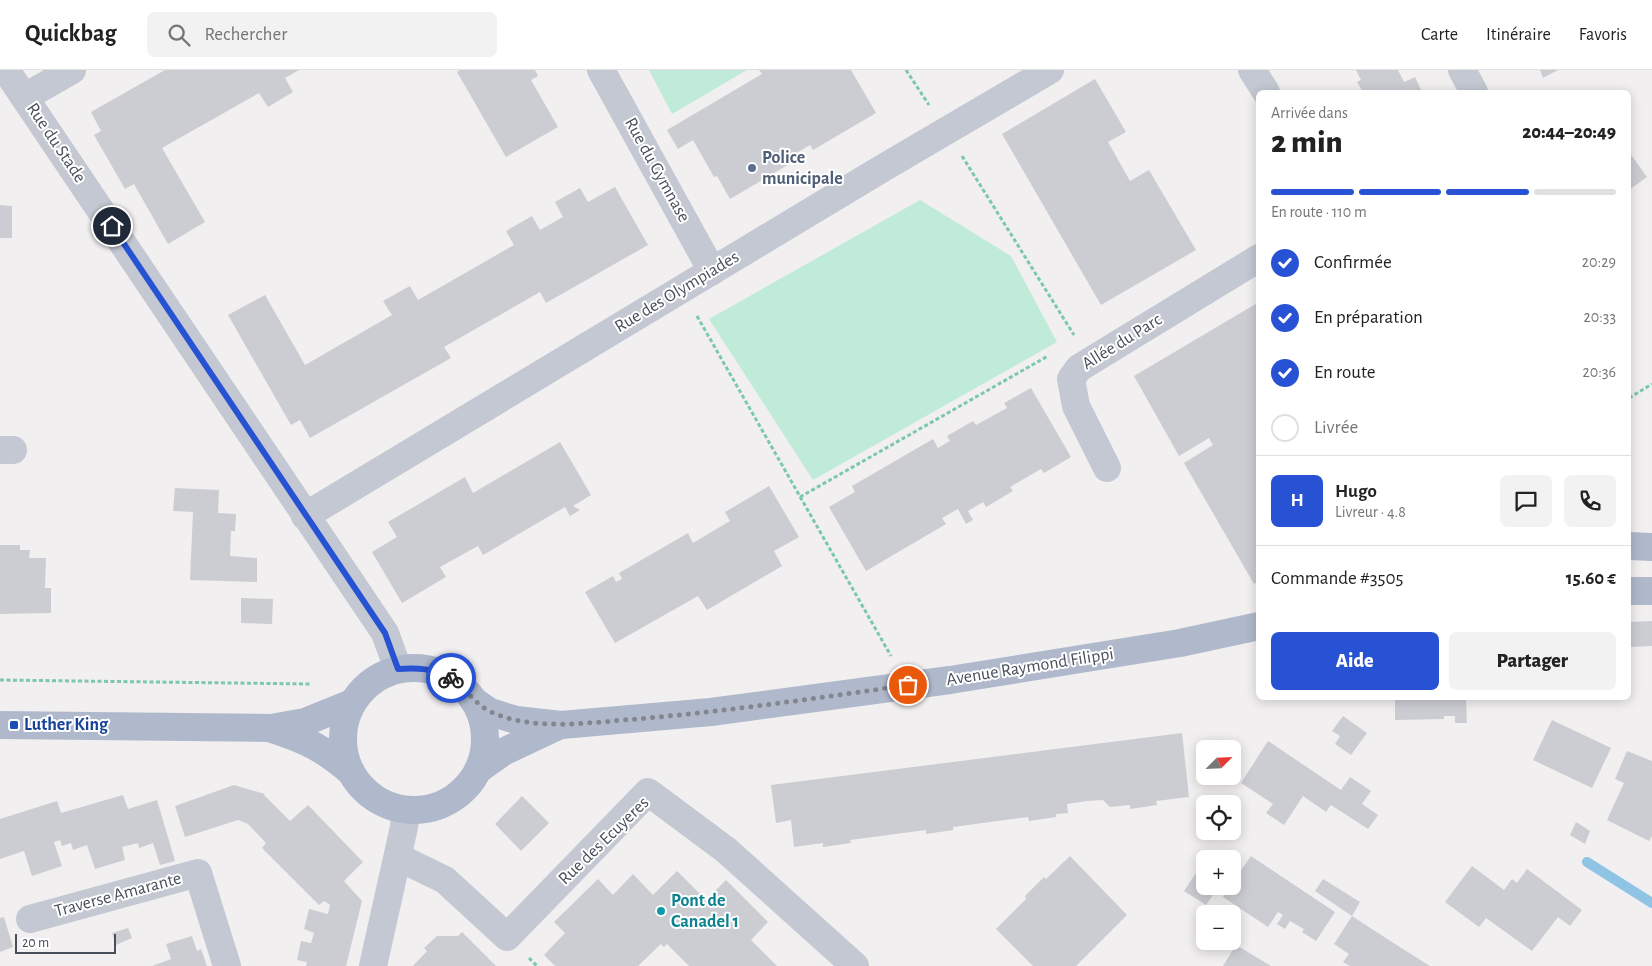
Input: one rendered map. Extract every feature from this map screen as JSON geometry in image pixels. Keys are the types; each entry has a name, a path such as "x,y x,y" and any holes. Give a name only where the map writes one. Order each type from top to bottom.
{"main road":[{"path":"1631,546 1652,547"},
{"path":"1631,591 1652,591"},
{"name":"Avenue Raymond Filippi","path":"474,701 490,712 516,720 561,725 711,712 908,685 1180,643 1256,627"},
{"path":"271,728 304,740 331,755 351,772 365,791 384,804 406,810 428,809 449,802 466,788 478,770 485,747 484,723 474,701 460,684 442,673 420,668 398,669 380,676 364,687 352,703 344,725 343,749 351,772"},
{"path":"0,725 271,728 305,722 352,703"},
{"name":"Avenue Raymond Filippi","path":"478,770 503,752 561,725"}],"street":[{"path":"13,90 72,70"},
{"name":"Rue du Gymnase","path":"601,70 712,271"},
{"name":"Rue des Olympiades","path":"305,516 1050,70"},
{"path":"1252,70 1265,90"},
{"path":"1462,70 1473,90"},
{"name":"Rue du Stade","path":"13,90 385,633 398,669"},
{"name":"Allée du Parc","path":"1107,468 1076,406 1071,379 1079,368 1256,260"},
{"name":"Rue des Ecuyeres","path":"398,857 445,880 507,937 648,792 726,850 855,966"},
{"path":"373,966 398,857 406,810"},
{"name":"Traverse Amarante","path":"30,919 198,873 227,966"}],"path":[{"path":"906,70 1090,362"},
{"path":"682,290 908,685"},
{"path":"800,497 1050,354"},
{"path":"1631,397 1652,384"},
{"path":"0,680 316,685"}],"green space":[{"path":"649,70 747,70 672,114"},
{"path":"920,200 1011,256 1057,342 813,480 709,319"}],"building":[{"path":"165,70 299,70 285,78 293,92 268,107 259,93 162,148 205,222 168,244 134,184 125,189 94,135 101,131 91,112"},
{"path":"460,70 535,70 538,76 531,80 558,127 506,157 457,72"},
{"path":"759,70 851,70 876,113 813,150 810,145 793,155 796,160 730,199 717,176 714,177 693,140 678,149 667,130 762,74"},
{"path":"1356,70 1398,70 1404,82 1415,77 1421,90 1362,90 1357,82 1361,80"},
{"path":"1540,70 1558,70 1543,78"},
{"path":"1095,79 1126,132 1108,142 1130,181 1149,170 1196,250 1101,305 1002,134"},
{"path":"1631,155 1647,177 1631,189"},
{"path":"615,187 648,245 546,303 540,292 444,347 451,358 310,438 300,420 291,425 228,315 265,295 305,365 392,315 383,301 410,286 418,300 514,245 506,231 532,216 540,230 563,217 555,202 580,188 588,202"},
{"path":"0,205 12,206 12,238 0,238"},
{"path":"1256,304 1256,583 1254,584 1184,463 1213,445 1209,438 1179,456 1134,376"},
{"path":"1031,388 1071,457 1044,473 1041,469 1010,487 1013,491 986,507 983,502 968,511 973,520 966,524 958,509 942,518 946,524 866,571 829,507 855,492 852,486 933,439 938,448 950,441 947,436 973,421 976,425 1007,408 1004,403"},
{"path":"560,442 591,495 573,506 580,510 570,516 565,507 483,555 478,546 440,567 446,577 402,603 372,552 397,537 388,522 465,477 473,493"},
{"path":"769,486 799,537 774,551 782,566 707,610 698,596 615,643 585,592 613,576 616,582 622,579 619,573 688,533 693,543 730,521 725,512"},
{"path":"175,488 219,490 218,513 236,514 235,531 231,531 230,556 257,558 257,582 190,580 193,512 173,511"},
{"path":"0,545 20,545 20,550 30,550 29,558 46,558 45,588 51,588 51,613 0,614"},
{"path":"241,598 273,599 272,624 241,623"},
{"path":"1652,621 1652,646 1631,647 1631,622"},
{"path":"1395,700 1466,700 1467,723 1455,723 1455,716 1444,716 1444,719 1395,720"},
{"path":"1343,716 1367,733 1351,755 1335,744 1340,736 1332,731"},
{"path":"1552,720 1611,748 1592,788 1533,760"},
{"path":"1182,733 1189,797 1156,801 1157,805 1130,809 1130,805 1110,807 1103,800 1087,801 1067,804 1068,813 1056,814 1056,817 1029,821 1028,817 953,827 953,830 926,834 926,830 850,840 851,843 823,847 823,843 794,847 791,820 776,823 771,785"},
{"path":"1268,741 1341,790 1350,777 1371,791 1362,804 1378,815 1368,829 1331,805 1326,812 1303,796 1284,825 1266,813 1273,804 1241,783"},
{"path":"1627,751 1652,761 1652,836 1649,841 1607,820 1624,783 1615,779"},
{"path":"234,785 265,794 290,821 308,805 363,862 344,881 362,901 346,966 306,966 307,962 297,960 301,941 311,943 314,933 304,929 309,909 328,914 330,905 324,901 319,905 262,848 266,843 248,824 238,820 185,837 175,806"},
{"path":"123,795 128,809 157,800 175,861 160,865 153,843 139,848 138,843 122,847 125,860 95,869 87,845 73,850 71,843 62,846 60,840 54,842 62,866 32,876 24,851 0,859 0,819 57,801 61,813"},
{"path":"522,796 549,823 521,851 495,824"},
{"path":"1576,822 1590,831 1585,844 1570,835"},
{"path":"1070,856 1127,915 1076,966 1033,966 996,929 1026,899 1025,896 1044,877 1046,879"},
{"path":"1251,856 1335,912 1316,941 1302,932 1304,929 1290,921 1285,929 1277,924 1283,915 1278,912 1268,927 1241,909 1241,905 1235,905 1223,897 1224,895 1241,895 1241,870"},
{"path":"1472,866 1504,890 1512,879 1517,883 1527,869 1582,910 1570,926 1558,917 1532,951 1486,918 1479,927 1445,902"},
{"name":"Pont de Canadel 1","path":"677,871 706,900 726,880 768,922 751,940 777,966 689,966 667,944 664,947 661,944 638,966 555,966 544,955 565,933 554,922 598,879 613,895 633,874 653,895"},
{"path":"1196,873 1196,895 1213,895 1206,905 1184,891"},
{"path":"1323,879 1360,902 1352,916 1315,891"},
{"path":"1352,916 1430,966 1350,966 1343,962 1349,954 1334,944"},
{"path":"4,917 13,947 0,952 0,918"},
{"path":"128,928 132,938 116,945 112,933"},
{"path":"462,932 496,966 413,966 427,951 424,948 437,936 458,936"},
{"path":"192,936 197,951 201,949 207,966 152,966 171,959 166,944"},
{"path":"1241,948 1271,966 1223,966 1233,950 1241,950"}],"waterway":[{"path":"1587,862 1652,903"}],"way so far":[{"path":"451,678 460,684 474,701 490,712 516,720 561,725 711,712 908,685"}],"place":[{"name":"Police municipale","path":"752,168"},
{"name":"Luther King","path":"14,725"},
{"name":"Pont de Canadel 1","path":"661,911"}],"route":[{"path":"112,226 385,633 398,669 420,668 442,673 451,678"}]}
